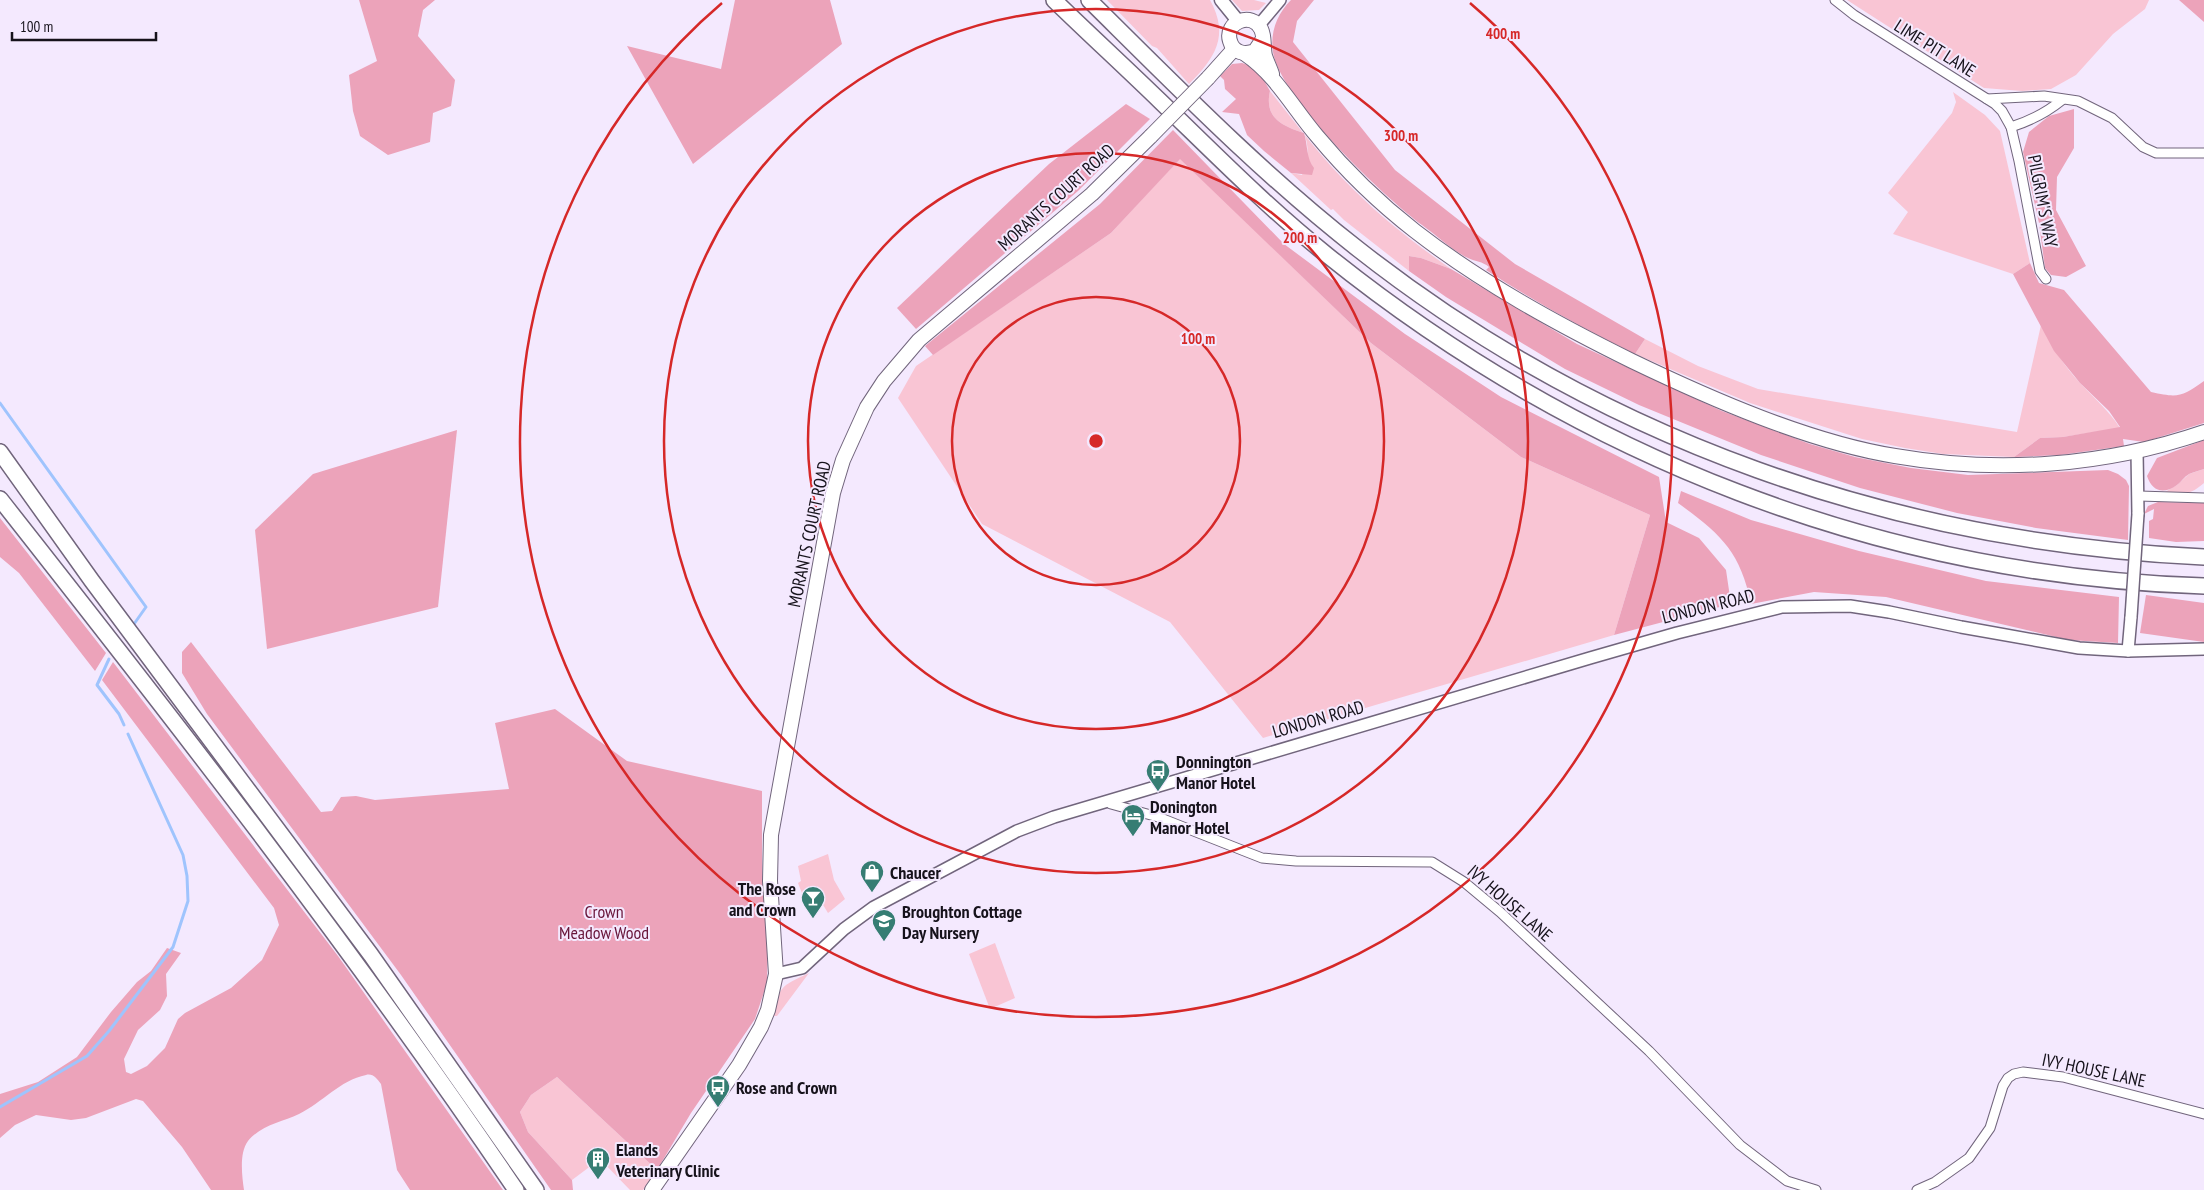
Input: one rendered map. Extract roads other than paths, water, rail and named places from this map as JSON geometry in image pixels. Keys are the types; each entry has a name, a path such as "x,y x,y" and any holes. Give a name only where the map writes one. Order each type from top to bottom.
{"highway":[{"path":"1054,0 1236,175 1324,254 1442,341 1502,379 1570,418 1639,451 1734,492 1782,509 1883,539 1932,551 2034,570 2130,582 2204,586"},
{"path":"1089,0 1241,148 1359,250 1443,311 1534,368 1587,396 1671,436 1766,473 1847,500 1914,518 2063,546 2115,552 2204,557"},
{"path":"0,452 97,588 371,955 536,1190"},
{"path":"0,499 161,703 313,904 393,1013 516,1190"}],"main road":[{"path":"1221,0 1238,21"},
{"path":"1273,77 1265,55 1261,32 1249,20 1238,21 1234,24 1229,34 1231,44 1273,77 1317,136 1342,165 1416,232 1479,275 1543,314 1612,351 1708,395 1829,440 1894,456 1959,464 2008,466 2049,464 2137,451 2204,432"},
{"path":"1239,51 1250,53 1259,48 1261,32"},
{"name":"MORANTS COURT ROAD","path":"776,974 770,880 771,835 833,493 842,460 854,432 884,381 919,340 1092,194 1208,78 1239,51"},
{"path":"652,1190 751,1046 768,1010 776,974"}],"street":[{"path":"1261,32 1280,0"},
{"name":"LIME PIT LANE","path":"1835,0 1854,15 1986,99 2002,111 2011,127"},
{"path":"1986,99 2044,96 2078,101 2112,118 2143,146 2156,153 2204,153"},
{"path":"2011,127 2048,112 2062,100"},
{"name":"PILGRIM'S WAY","path":"2011,127 2040,270 2046,279"},
{"path":"2128,651 2139,496 2137,451"},
{"path":"2139,496 2204,498"},
{"name":"LONDON ROAD","path":"776,974 802,968 844,929 874,907 1017,831 1054,816 1677,633 1782,607 1850,606 2079,648 2128,651 2204,649"},
{"name":"IVY HOUSE LANE","path":"1108,801 1111,804 1158,817 1262,858 1296,861 1432,862 1464,882 1500,912 1648,1051 1740,1146 1787,1181 1816,1190"},
{"name":"IVY HOUSE LANE","path":"1918,1190 1935,1182 1969,1158 1990,1128 2003,1086 2008,1078 2023,1072 2064,1077 2204,1114"}],"waterway":[{"path":"0,403 146,607 134,624"},
{"path":"109,659 97,685 119,714 124,725"},
{"path":"0,1107 87,1056 109,1031 173,947 188,901 187,876 183,855 128,734"}],"place":[{"name":"Donnington Manor Hotel","path":"1158,792"},
{"name":"Donington Manor Hotel","path":"1133,837"},
{"name":"Chaucer","path":"872,893"},
{"name":"The Rose and Crown","path":"813,919"},
{"name":"Broughton Cottage Day Nursery","path":"884,942"},
{"name":"Rose and Crown","path":"718,1108"},
{"name":"Elands Veterinary Clinic","path":"598,1180"}],"park label":[{"name":"Crown Meadow Wood","path":"604,921"}]}
